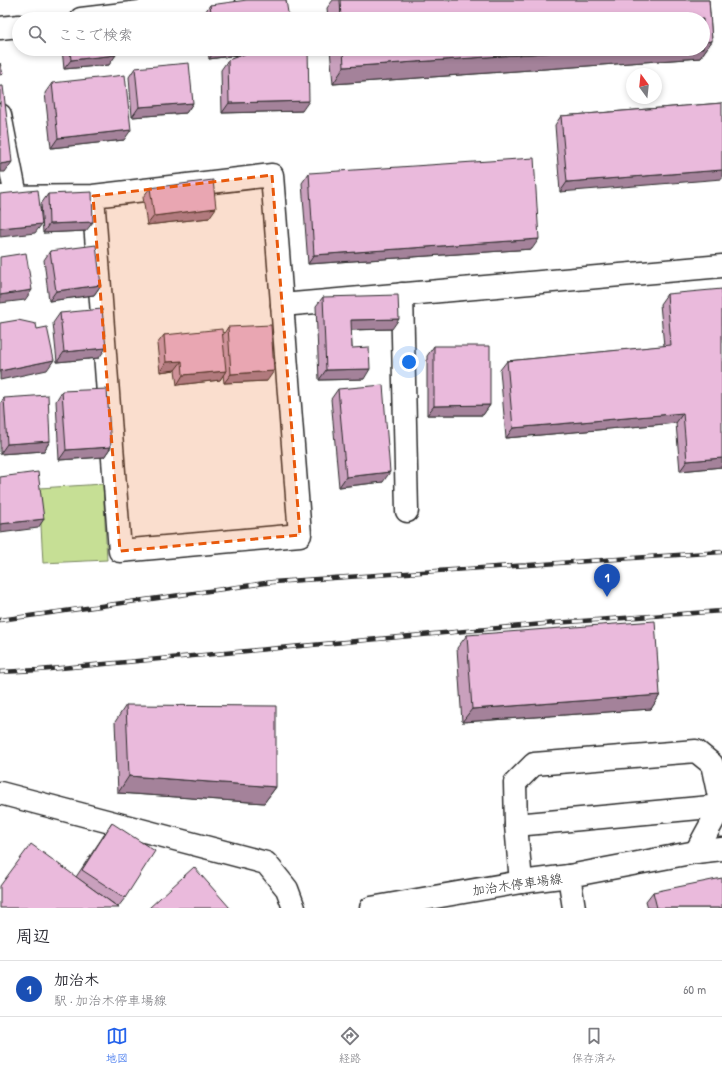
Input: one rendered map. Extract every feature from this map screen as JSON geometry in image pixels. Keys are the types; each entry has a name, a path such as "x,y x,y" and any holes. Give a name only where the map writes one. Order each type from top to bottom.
{"street":[{"path":"139,12 223,2"},
{"path":"0,28 12,27"},
{"path":"0,115 8,197 93,196 272,175 300,535 120,551 93,196"},
{"path":"282,304 722,266"},
{"path":"402,294 407,511"},
{"path":"521,882 516,825 515,783 534,764 696,750 712,764 720,806 696,852"},
{"path":"0,793 266,863 287,889 294,908"},
{"path":"516,825 720,806"},
{"name":"加治木停車場線","path":"371,908 521,882 569,876 696,852 722,849"},
{"path":"569,876 574,908"}],"highlighted area":[{"path":"272,175 300,535 120,551 93,196"}],"green space":[{"path":"103,484 107,560 43,563 39,488"}],"building":[{"path":"247,0 286,0 288,12 211,12 210,5"},
{"path":"340,0 709,0 710,12 341,12"},
{"path":"710,14 712,41 710,41"},
{"path":"71,56 107,56 71,60"},
{"path":"239,56 308,56 309,101 229,103 228,60"},
{"path":"343,56 501,56 344,67"},
{"path":"0,63 3,74 0,75"},
{"path":"189,63 193,103 139,107 135,68"},
{"path":"125,75 131,130 58,138 52,83"},
{"path":"0,86 3,86 12,162 0,164"},
{"path":"722,103 722,170 567,182 561,116"},
{"path":"534,158 539,239 314,255 309,173"},
{"path":"213,180 216,208 154,216 150,188"},
{"path":"38,190 42,224 0,228 0,194"},
{"path":"92,192 93,222 49,224 48,194"},
{"path":"96,245 101,285 56,291 50,251"},
{"path":"26,253 32,290 0,295 0,257"},
{"path":"722,289 722,458 687,461 683,413 513,428 507,361 671,345 667,294"},
{"path":"398,295 399,319 351,320 352,348 369,347 370,369 326,370 323,297"},
{"path":"102,309 106,348 64,352 60,313"},
{"path":"18,320 36,324 37,329 47,327 54,360 0,371 0,323"},
{"path":"271,325 274,371 231,374 228,327"},
{"path":"222,329 226,371 183,375 182,361 166,362 164,335"},
{"path":"434,346 490,346 490,405 434,406"},
{"path":"383,385 390,472 346,477 338,389"},
{"path":"107,389 111,447 66,450 62,391"},
{"path":"48,395 50,441 7,444 4,398"},
{"path":"38,472 44,519 0,524 0,477"},
{"path":"655,621 660,695 472,709 467,635"},
{"path":"126,705 276,706 276,787 129,776"},
{"path":"112,823 155,851 125,898 82,870"},
{"path":"31,844 119,908 0,908 0,886"},
{"path":"194,867 230,908 149,908"},
{"path":"722,878 722,908 657,908 653,892"}],"railway":[{"path":"0,620 273,582 722,552"},
{"path":"0,672 39,670 554,623 722,611"}],"place":[{"name":"加治木","path":"607,597"}]}
